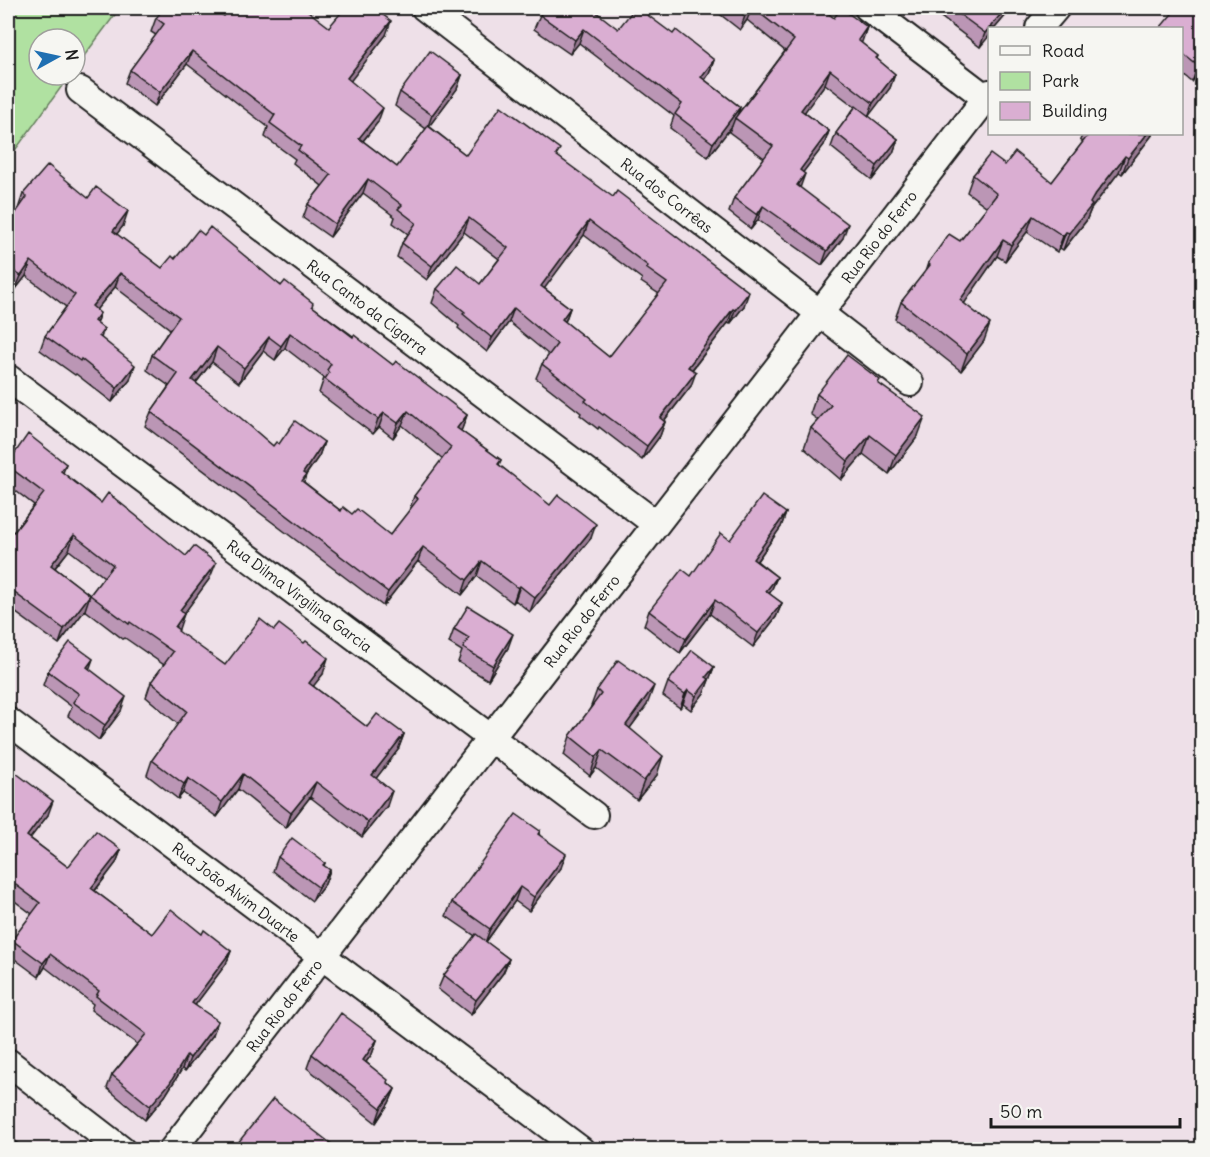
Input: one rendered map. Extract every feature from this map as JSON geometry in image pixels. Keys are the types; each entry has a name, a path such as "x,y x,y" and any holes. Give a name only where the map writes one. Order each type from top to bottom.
{"street":[{"name":"Rua dos Corrêas","path":"425,8 910,383"},
{"path":"868,8 988,95"},
{"path":"1040,27 1056,8"},
{"name":"Rua Canto da Cigarra","path":"80,90 656,524"},
{"name":"Rua Rio do Ferro","path":"172,1149 988,95"},
{"name":"Rua Dilma Virgilina Garcia","path":"8,378 594,815"},
{"name":"Rua João Alvim Duarte","path":"8,721 581,1149"},
{"path":"8,1062 122,1149"}],"green space":[{"path":"8,8 120,8 87,52 87,27 27,27 27,87 61,87 8,160"}],"building":[{"path":"164,8 212,8 224,16 230,8 304,8 329,27 345,8 374,8 391,21 347,78 383,108 359,138 397,167 428,126 466,155 501,106 560,149 556,155 613,197 617,191 749,292 688,367 696,372 660,418 665,422 647,446 585,401 587,399 542,364 557,344 514,308 492,338 437,289 457,265 480,284 508,248 469,218 432,266 402,243 416,223 398,209 402,205 368,179 335,224 308,204 331,175 298,150 301,146 270,123 275,115 192,51 160,92 130,70 164,24 156,18","holes":["589,221 648,266 646,268 667,283 609,357 562,319 570,308 541,286"]},
{"path":"545,8 591,8 618,29 635,8 638,8 673,34 676,30 714,60 701,77 740,107 713,143 675,114 682,104 584,29 575,40 540,15"},
{"path":"735,8 751,8 745,16"},
{"path":"753,8 821,8 834,18 841,8 867,27 858,40 895,74 873,103 830,70 801,110 829,131 800,170 805,174 797,185 848,224 827,251 763,206 757,215 734,198 773,146 735,118 794,40"},
{"path":"951,8 1006,8 985,33"},
{"path":"1179,8 1203,8 1203,60 1198,66 1183,54 1183,27 1161,27"},
{"path":"430,51 462,75 432,115 400,92"},
{"path":"856,106 898,139 877,166 836,133"},
{"path":"1088,135 1146,135 1128,158 1125,156 1094,196 1090,203 1092,205 1069,233 1066,232 1063,236 1033,216 1011,245 1003,240 960,300 990,324 967,354 901,302 930,265 928,263 949,234 960,241 997,194 973,175 990,154 1005,165 1015,152 1052,182"},
{"path":"48,165 88,198 96,187 128,211 113,231 162,268 172,256 175,259 198,230 204,235 210,227 281,286 285,281 313,303 312,306 353,337 354,335 393,365 396,361 467,415 457,428 501,460 498,464 550,505 558,495 596,524 535,598 482,561 467,580 423,547 388,592 151,412 178,374 152,355 179,317 120,273 92,306 100,313 94,321 104,329 99,336 135,365 117,388 81,359 80,361 45,336 75,295 31,261 21,276 8,267 8,224 27,197 23,194","holes":["290,333 331,364 325,379 378,419 384,413 398,423 408,411 451,447 414,496 418,499 390,535 357,509 352,514 343,507 341,511 302,481 306,475 303,473 324,442 295,421 279,444 276,442 273,446 227,406 192,380 217,347 244,368 269,337 281,346"]},
{"path":"847,355 880,380 878,383 925,417 896,455 870,435 848,461 811,428 831,405 817,394"},
{"path":"28,434 66,464 61,471 101,503 108,493 186,556 194,546 216,563 180,610 184,614 175,627 225,665 260,619 274,630 279,624 328,658 309,683 367,727 377,714 404,734 372,775 392,791 368,822 316,782 291,813 243,774 222,802 188,778 184,784 152,760 187,711 151,682 173,652 130,622 129,624 90,595 64,629 8,588 8,529 14,532 44,493 8,466","holes":["74,535 113,565 90,595 51,565"]},
{"path":"762,496 786,513 753,559 777,577 766,591 782,603 758,633 715,600 686,639 649,611 682,569 691,576 721,533 730,540"},
{"path":"468,606 513,634 493,666 463,648 469,638 454,629"},
{"path":"70,642 93,659 87,667 126,697 105,725 73,702 79,694 48,671"},
{"path":"692,650 714,667 706,677 709,679 696,696 688,690 685,694 668,682"},
{"path":"618,660 654,686 626,725 663,756 644,781 602,750 596,757 570,736 601,694 597,690"},
{"path":"8,767 53,801 27,836 68,867 96,831 121,850 91,888 152,934 171,909 202,934 204,930 231,951 192,1003 218,1021 190,1058 187,1055 170,1083 150,1106 112,1075 146,1034 96,996 99,991 50,954 43,963 12,940 40,903 8,879"},
{"path":"516,814 540,831 538,834 566,854 534,897 520,887 490,929 452,902"},
{"path":"292,838 325,863 323,865 330,870 318,887 278,857"},
{"path":"476,934 509,959 476,1000 444,975"},
{"path":"341,1013 377,1040 363,1060 388,1080 387,1082 395,1089 381,1108 312,1054"},
{"path":"273,1099 338,1149 233,1149"},
{"path":"9,1137 25,1149 8,1149"}]}
